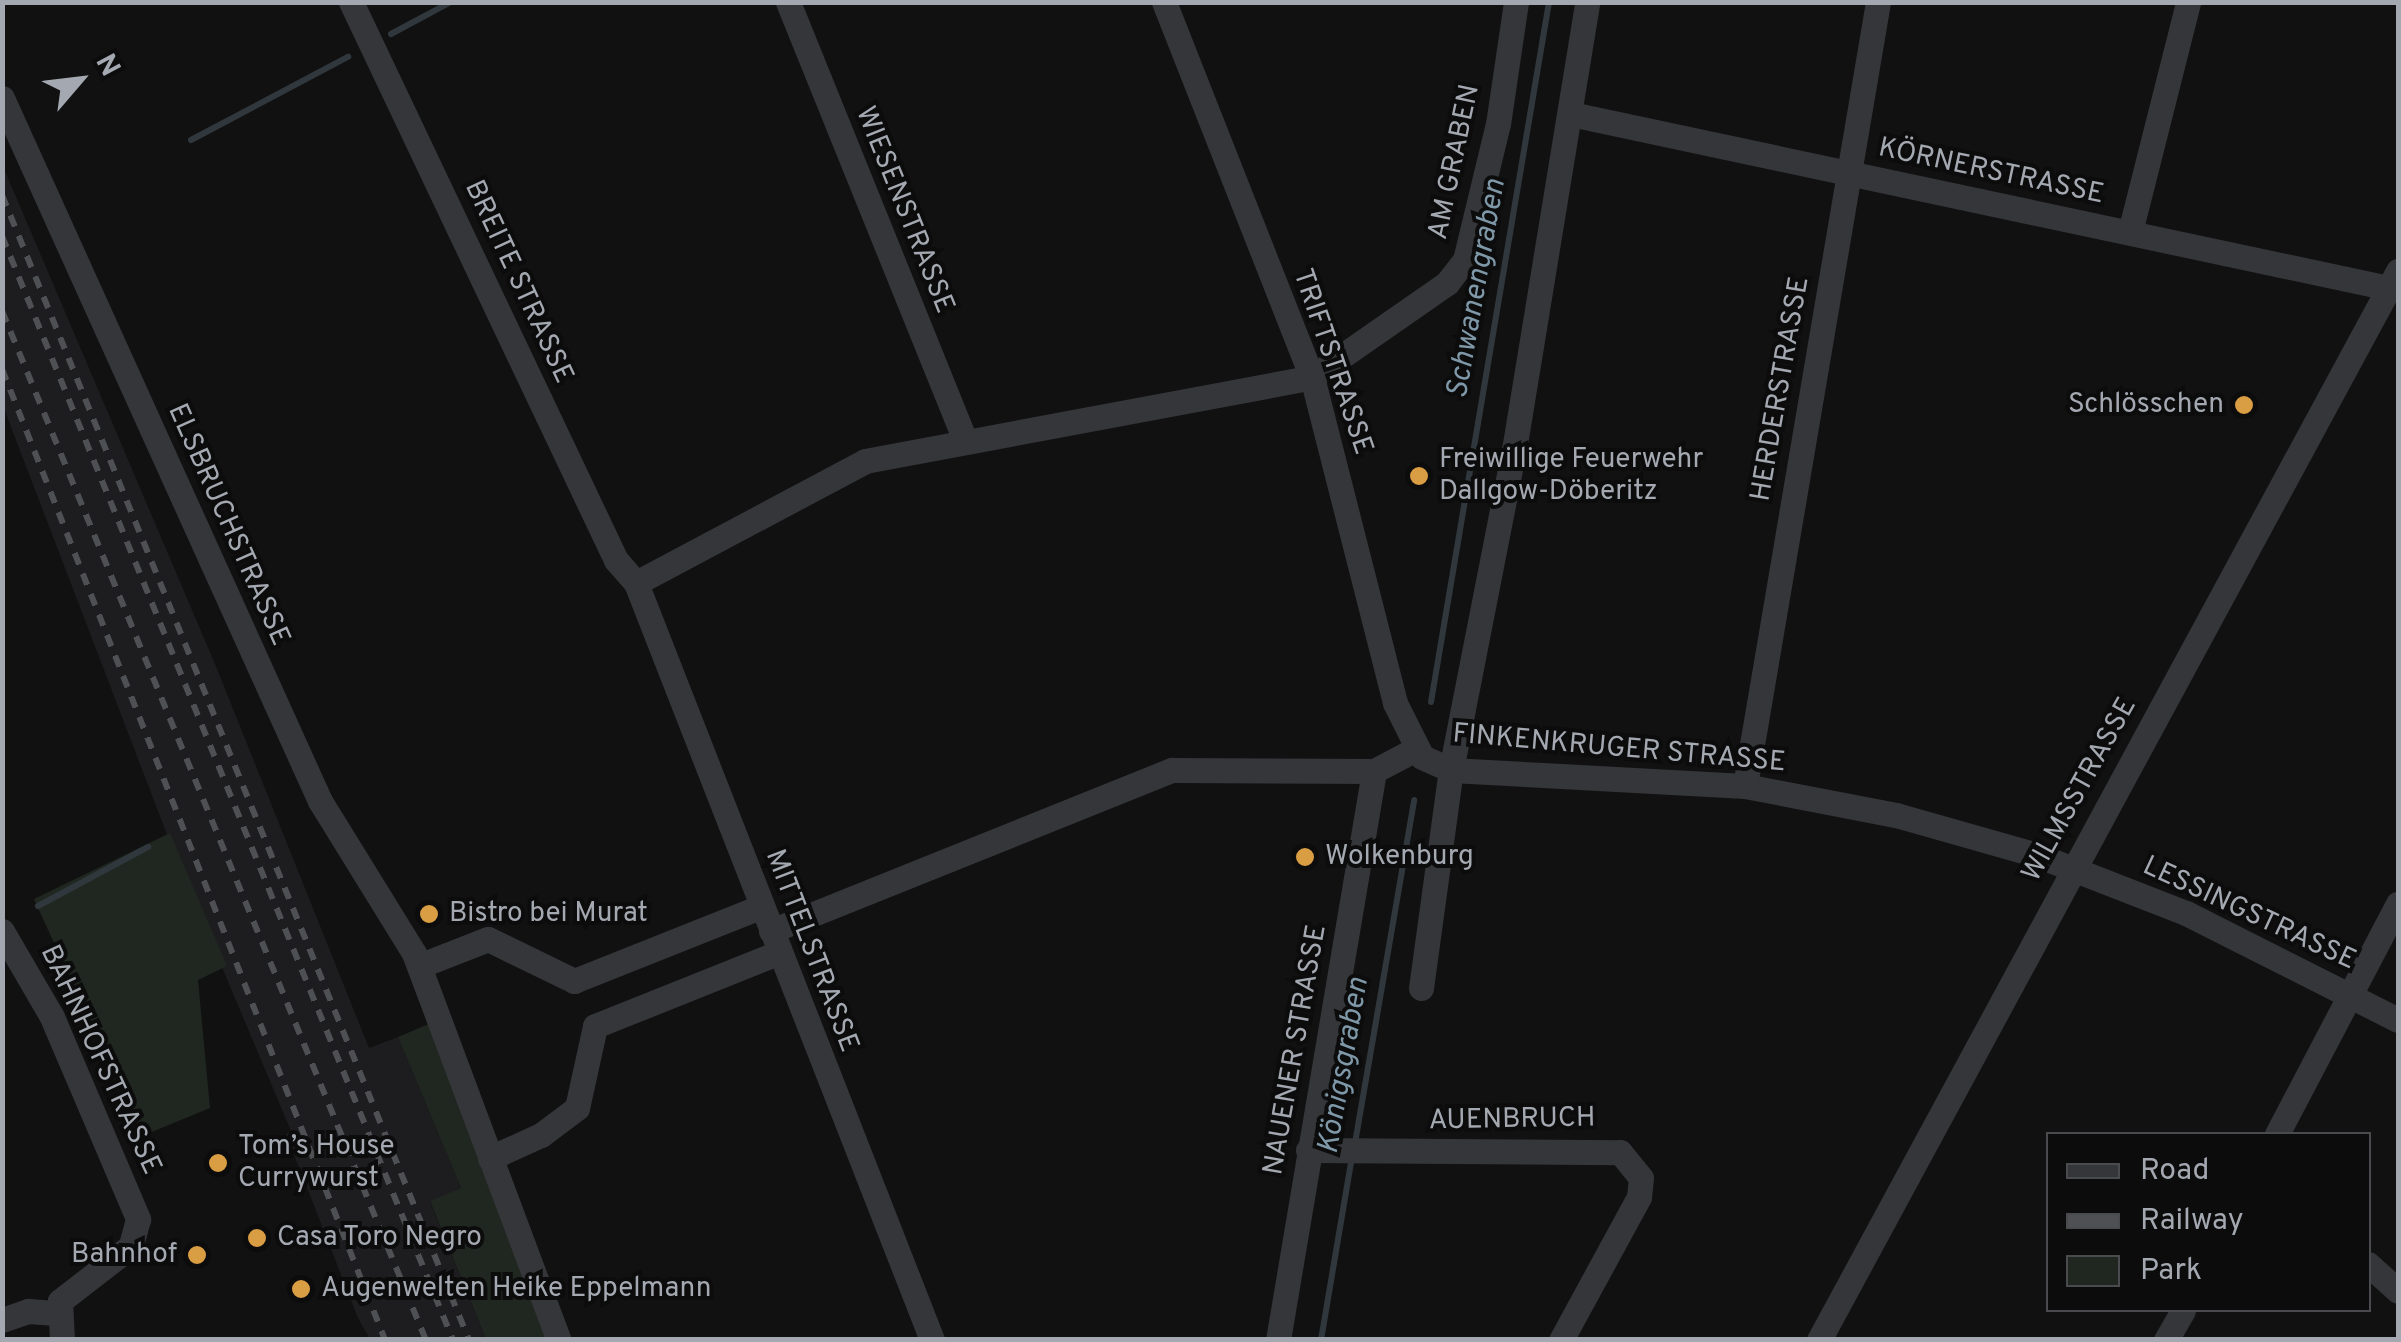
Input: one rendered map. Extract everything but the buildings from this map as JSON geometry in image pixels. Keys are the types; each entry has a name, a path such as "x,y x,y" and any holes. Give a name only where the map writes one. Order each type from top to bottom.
{"street":[{"name":"BREITE STRASSE","path":"351,2 616,560 636,584"},
{"name":"WIESENSTRASSE","path":"788,2 965,441"},
{"name":"TRIFTSTRASSE","path":"1164,2 1312,377 1395,702 1414,750"},
{"name":"AM GRABEN","path":"1312,377 1446,283 1465,260 1498,124 1516,2"},
{"path":"1420,988 1450,770 1571,114 1588,2"},
{"name":"HERDERSTRASSE","path":"1745,786 1878,2"},
{"path":"2130,232 2188,2"},
{"name":"ELSBRUCHSTRASSE","path":"2,98 320,801 394,914 419,966 559,1340"},
{"name":"KÖRNERSTRASSE","path":"1571,114 2130,232 2395,283"},
{"name":"WILMSSTRASSE","path":"1819,1340 2073,867 2395,283"},
{"path":"636,584 865,461 1312,377"},
{"name":"MITTELSTRASSE","path":"636,584 932,1340"},
{"name":"FINKENKRUGER STRASSE","path":"490,1158 560,1123 578,1108 596,1026 776,942 1172,770 1374,772 1414,750 1450,770 1745,786 1896,815 2073,867"},
{"name":"NAUENER STRASSE","path":"1278,1340 1374,772"},
{"name":"LESSINGSTRASSE","path":"2073,867 2350,993 2398,1020"},
{"path":"2278,1132 2398,904"},
{"path":"419,966 470,941 509,945 574,981 762,906"},
{"name":"BAHNHOFSTRASSE","path":"8,939 52,1018 138,1219 132,1246 70,1287 56,1314"},
{"name":"AUENBRUCH","path":"1308,1150 1602,1147 1632,1161 1641,1178 1640,1197 1561,1340"},
{"path":"2371,1267 2398,1292"},
{"path":"2,1320 28,1311 56,1314 62,1340"},
{"path":"2166,1340 2182,1312"}],"shaded area":[{"path":"2,164 215,664 369,1048 398,1037 461,1188 430,1202 486,1339 370,1339 358,1318 286,1134 291,1131 176,858 3,406"}],"green space":[{"path":"170,833 227,966 198,980 210,1108 142,1136 34,899"},
{"path":"431,1023 549,1339 486,1339 430,1201 461,1188 398,1037"}],"waterway":[{"path":"391,34 451,2"},
{"name":"Schwanengraben","path":"1431,702 1549,2"},
{"path":"191,140 348,57"},
{"name":"Königsgraben","path":"1355,1143 1414,800"},
{"name":"Schwanengraben","path":"38,906 148,847"},
{"name":"Königsgraben","path":"1321,1340 1352,1156"}],"railway":[{"path":"2,195 469,1340"},
{"path":"2,236 453,1340"},
{"path":"2,311 426,1340"},
{"path":"2,369 385,1340"}],"place":[{"name":"Schlösschen","path":"2244,405"},
{"name":"Freiwillige Feuerwehr Dallgow-Döberitz","path":"1419,476"},
{"name":"Wolkenburg","path":"1305,857"},
{"name":"Bistro bei Murat","path":"429,914"},
{"name":"Tom’s House Currywurst","path":"218,1163"},
{"name":"Casa Toro Negro","path":"257,1238"},
{"name":"Bahnhof","path":"197,1255"},
{"name":"Augenwelten Heike Eppelmann","path":"301,1289"}]}
